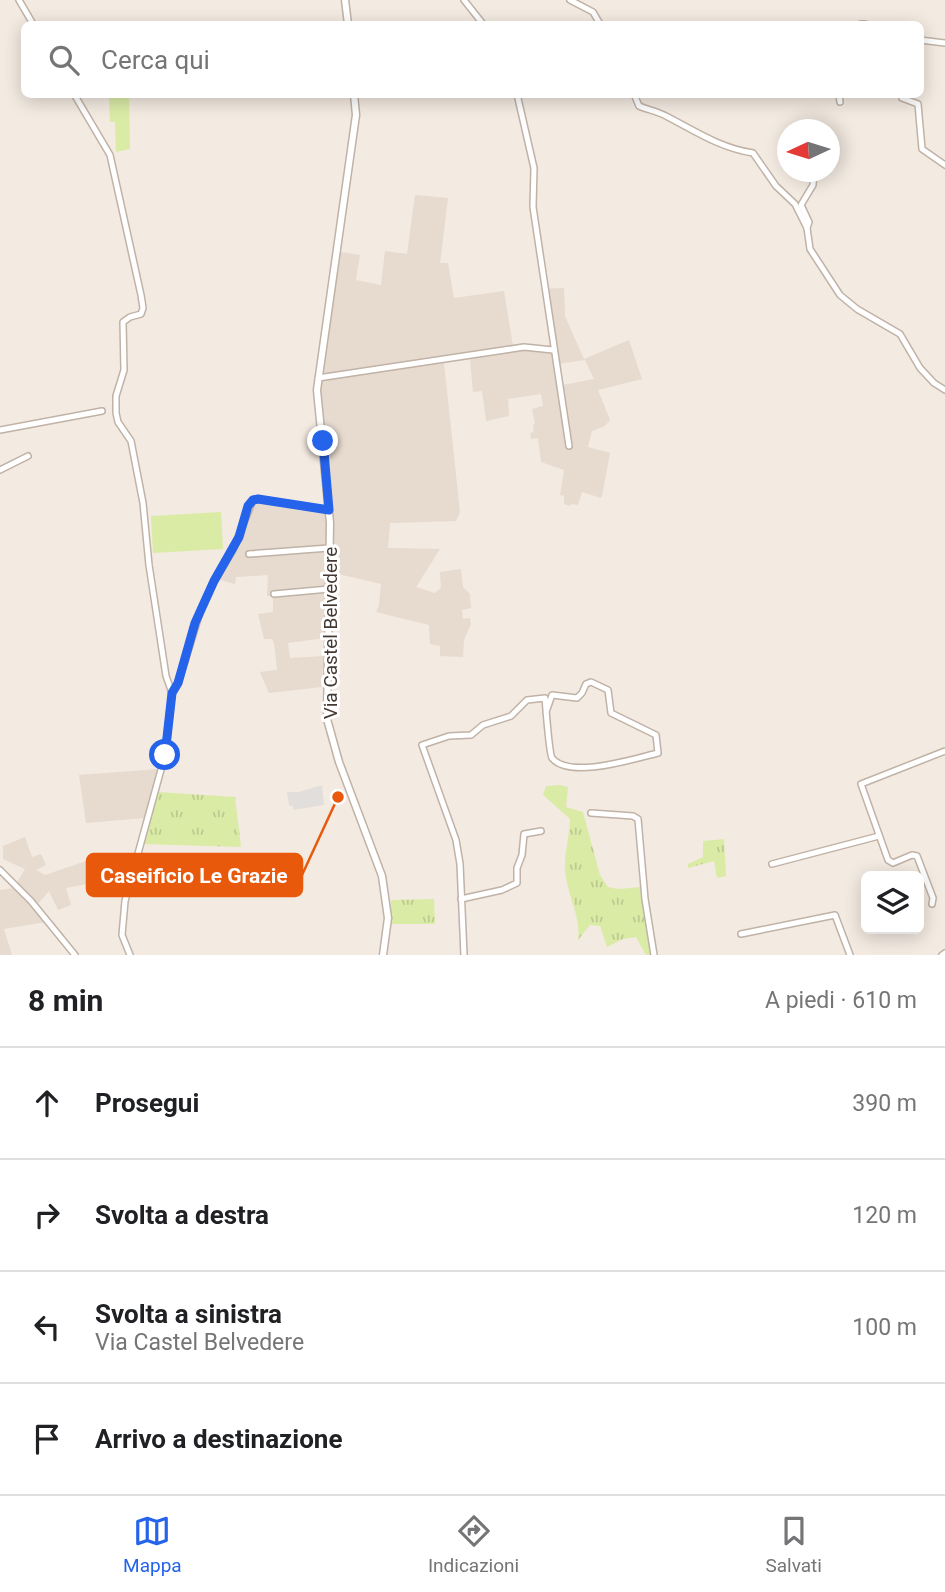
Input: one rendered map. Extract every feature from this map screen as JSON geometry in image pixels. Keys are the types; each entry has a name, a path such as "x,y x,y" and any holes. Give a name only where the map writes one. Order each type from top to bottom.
{"street":[{"path":"19,0 31,21"},
{"path":"345,0 348,21"},
{"path":"464,0 481,21"},
{"path":"570,0 593,12 598,21"},
{"path":"924,40 945,43"},
{"path":"76,98 110,155 141,295 141,314 123,322 124,370 117,387 115,404 118,422 131,441 144,510 166,676 172,693"},
{"name":"Via Castel Belvedere","path":"354,98 356,115 318,378 318,404 329,510 327,719 342,770 382,876 388,918 383,955"},
{"path":"518,98 534,168 533,207 569,446"},
{"path":"636,98 639,106 666,116 712,141 753,153 776,186 793,200 807,228"},
{"path":"840,98 840,102"},
{"path":"902,98 918,104 922,149 945,165"},
{"path":"813,182 801,205 808,222 810,249 840,295 857,309 900,334 920,368 933,383 945,390"},
{"path":"318,378 524,347 553,350"},
{"path":"0,430 102,411"},
{"path":"0,470 28,456"},
{"path":"130,955 122,935 125,901 165,755 172,693 178,683 201,609 233,550 253,500 329,510"},
{"path":"249,554 329,548"},
{"path":"274,594 329,589"},
{"path":"464,955 460,864 456,840 422,746 449,736 471,734 483,725 511,716 527,700 545,698 546,712 551,754 558,762 594,768 658,753 656,735 611,712 608,690 591,682 586,684 577,698 552,695 546,712"},
{"path":"932,904 933,898 917,856 912,855 890,863 861,784 945,751"},
{"path":"591,813 633,816 638,819 645,899 654,955"},
{"path":"461,899 502,890 517,883 517,868 522,855 524,834 541,831"},
{"path":"772,864 879,836"},
{"path":"0,870 31,901 75,955"},
{"path":"741,934 835,915 850,955"}],"shaded area":[{"path":"415,195 448,198 440,263 448,263 454,298 504,291 513,346 546,347 551,343 542,289 564,288 565,316 584,359 629,340 642,379 598,390 610,420 605,426 592,431 588,447 610,453 602,496 601,498 582,492 578,505 570,506 564,504 564,496 560,495 564,470 541,462 538,438 531,439 530,433 534,432 535,424 532,409 543,406 541,394 508,399 509,416 486,421 482,391 473,392 470,359 444,363 460,512 456,521 390,523 388,548 440,549 416,587 435,593 441,588 440,572 461,569 463,587 470,594 471,608 462,610 463,619 470,618 471,624 464,640 463,657 440,656 440,646 430,644 429,625 376,612 381,584 334,573 332,514 320,386 340,252 360,255 356,280 381,285 385,251 407,254","holes":["585,360 594,379 563,385 558,364"]},
{"path":"254,497 325,505 325,638 288,643 290,658 324,656 321,687 269,693 260,672 277,670 274,643 272,639 264,639 258,614 273,612 273,596 267,596 268,575 236,577 235,584 214,578 235,537 246,507"},
{"path":"159,769 144,818 86,823 79,775"},
{"path":"322,785 324,805 293,810 293,806 289,806 287,792 299,792"},
{"path":"25,837 32,857 41,854 46,865 36,870 45,875 89,860 92,883 66,888 71,905 58,910 49,891 38,904 52,921 4,929 12,955 0,955 0,890 14,888 25,869 3,859 3,846"}],"green space":[{"path":"109,98 129,98 130,149 116,152 115,122 110,122"},
{"path":"221,512 223,549 153,553 151,516"},
{"path":"546,786 568,787 566,807 583,812 600,875 608,887 642,887 651,955 646,955 636,937 623,939 607,947 600,926 590,925 578,940 577,922 565,869 570,819 543,795"},
{"path":"157,792 235,797 241,847 142,844"},
{"path":"724,839 726,876 717,878 714,861 688,868 688,864 703,857 703,841"},
{"path":"434,899 435,924 391,924 391,900"}],"place":[{"name":"Caseificio Le Grazie","path":"338,797"}],"route":[{"path":"165,755 172,693 178,683 195,623 214,581 239,537 248,506 258,499 329,510 323,441"}]}
